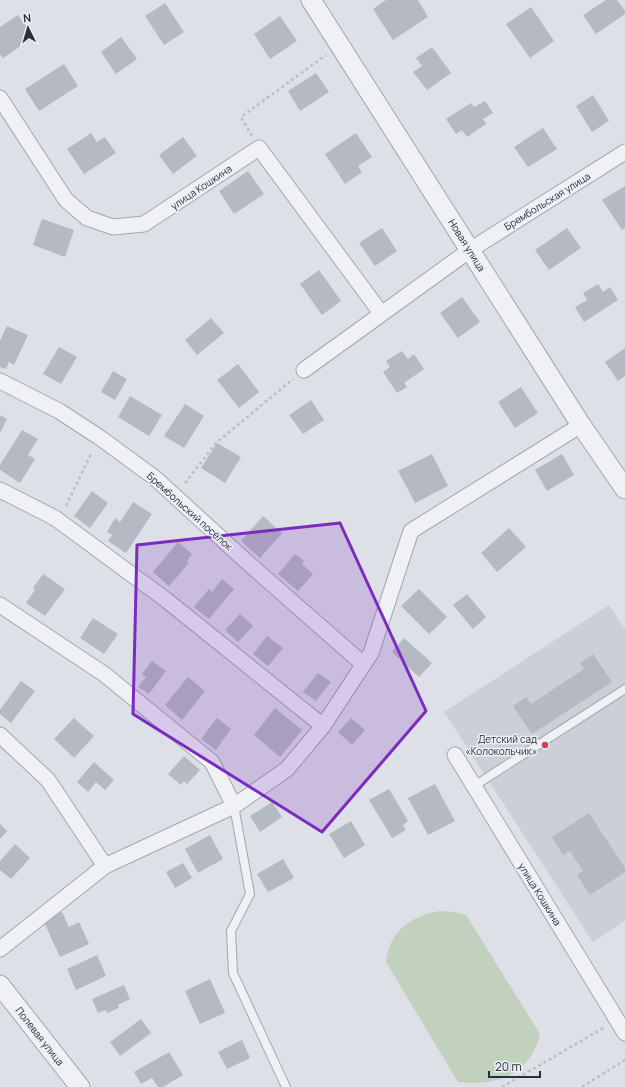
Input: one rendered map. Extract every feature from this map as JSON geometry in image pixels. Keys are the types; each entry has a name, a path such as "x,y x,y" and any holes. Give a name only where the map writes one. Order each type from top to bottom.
{"street":[{"name":"Новая улица","path":"311,0 581,425 625,488"},
{"name":"улица Кошкина","path":"0,98 66,200 87,218 113,227 144,224 259,148"},
{"path":"259,148 381,313"},
{"name":"Брембольская улица","path":"304,370 470,250 625,152"},
{"name":"Брембольский посёлок","path":"0,381 59,411 99,437 155,478 248,563 363,664"},
{"path":"0,949 105,866 234,806 287,770 323,726 371,653 411,531 581,425"},
{"path":"0,490 58,521 165,599 323,726"},
{"path":"0,605 104,674 212,762 234,806"},
{"path":"0,735 48,780 105,866"},
{"name":"улица Кошкина","path":"455,755 621,1026"},
{"name":"Полевая улица","path":"0,985 80,1087"}],"lane":[{"path":"474,786 625,689"},
{"path":"234,806 250,894 231,931 232,973 286,1087"}],"path":[{"path":"259,148 241,117 340,45"},
{"path":"175,496 216,443 304,370"},
{"path":"58,521 99,437"},
{"path":"502,1087 621,1026"},
{"path":"582,1087 625,1060"}],"highlighted area":[{"path":"340,523 426,711 322,832 133,714 137,545"}],"shaded area":[{"name":"Детский сад «Колокольчик»","path":"609,605 625,629 625,921 593,942 444,712"}],"green space":[{"path":"440,911 466,915 540,1034 529,1059 510,1075 498,1080 472,1083 458,1082 386,962 388,951 392,942 403,927 411,921 429,913"}],"building":[{"path":"386,0 418,0 428,17 393,40 373,9"},
{"path":"606,0 617,0 625,11 625,14 596,34 583,15"},
{"path":"165,3 184,32 164,45 145,16"},
{"path":"531,7 554,41 530,58 506,24"},
{"path":"18,15 34,37 3,58 0,55 0,27"},
{"path":"280,16 297,41 270,59 254,34"},
{"path":"121,37 137,59 116,74 101,52"},
{"path":"432,47 451,73 427,90 413,72 422,66 416,58"},
{"path":"64,64 78,86 39,111 25,89"},
{"path":"316,73 329,92 300,111 288,91"},
{"path":"593,95 609,121 592,132 576,106"},
{"path":"485,101 493,113 483,119 486,124 467,137 462,130 456,134 446,119 471,103 474,107"},
{"path":"543,128 557,149 528,167 514,147"},
{"path":"91,133 97,142 105,137 116,153 84,174 67,149"},
{"path":"356,133 372,157 358,166 362,172 345,184 325,154"},
{"path":"183,137 197,156 173,174 159,155"},
{"path":"248,171 264,194 234,214 219,191"},
{"path":"625,186 625,228 622,230 602,200"},
{"path":"42,219 74,230 65,257 33,245"},
{"path":"382,228 397,251 375,266 359,243"},
{"path":"567,228 581,248 549,270 535,250"},
{"path":"319,270 341,301 322,315 300,284"},
{"path":"598,284 603,292 610,287 618,300 584,322 575,307 587,300 583,293"},
{"path":"462,297 480,322 458,338 440,313"},
{"path":"211,318 224,333 197,355 185,340"},
{"path":"7,326 28,335 14,365 9,362 6,369 0,367 0,341"},
{"path":"59,347 77,357 61,384 43,374"},
{"path":"625,348 625,376 618,381 605,362"},
{"path":"402,351 408,359 414,354 424,369 404,383 407,387 397,393 383,372 390,367 386,361"},
{"path":"238,364 259,392 239,408 217,380"},
{"path":"113,371 127,379 115,400 101,392"},
{"path":"521,387 538,413 515,428 498,402"},
{"path":"130,396 162,415 149,436 118,417"},
{"path":"311,400 324,420 303,434 289,415"},
{"path":"185,404 204,416 184,448 164,436"},
{"path":"0,415 7,419 0,433"},
{"path":"22,430 38,439 28,455 35,459 20,483 0,470 0,465"},
{"path":"217,443 241,457 225,483 201,468"},
{"path":"432,454 448,486 415,503 398,471"},
{"path":"562,454 574,475 547,491 535,470"},
{"path":"92,491 108,503 90,528 74,516"},
{"path":"133,502 152,514 126,553 108,541 112,535 107,532 115,518 120,522"},
{"path":"263,516 282,533 260,558 241,541"},
{"path":"509,528 526,547 497,572 481,553"},
{"path":"178,542 192,554 187,561 189,563 169,586 153,572"},
{"path":"295,554 304,561 302,564 313,574 298,591 278,574"},
{"path":"43,574 65,589 45,616 26,603 35,590 33,588"},
{"path":"222,579 234,589 209,619 194,607 209,589 212,592"},
{"path":"419,589 447,617 429,634 401,606"},
{"path":"467,594 486,617 473,629 453,605"},
{"path":"240,614 253,626 238,642 225,630"},
{"path":"93,618 118,634 104,654 80,638"},
{"path":"267,636 283,648 268,666 253,654"},
{"path":"404,638 432,663 419,677 392,652"},
{"path":"593,654 612,682 532,734 513,706 526,697 531,704 584,669 580,663"},
{"path":"152,661 166,671 149,694 138,687 146,677 142,674"},
{"path":"318,673 331,682 316,701 303,692"},
{"path":"188,677 205,691 182,720 165,705"},
{"path":"21,681 35,691 11,723 0,714 0,710"},
{"path":"275,708 302,730 280,757 254,735"},
{"path":"74,718 94,736 74,758 54,739"},
{"path":"217,718 231,729 216,750 201,739"},
{"path":"351,718 365,730 352,745 338,732"},
{"path":"184,756 200,770 187,784 184,781 181,785 168,774"},
{"path":"94,762 114,780 105,790 96,782 88,792 77,782"},
{"path":"435,784 455,821 428,835 408,798"},
{"path":"389,789 408,821 403,825 406,830 392,838 369,800"},
{"path":"272,802 282,817 260,832 250,816"},
{"path":"589,813 625,868 625,872 590,895 577,875 583,871 570,851 563,855 552,837"},
{"path":"351,821 365,845 344,858 329,834"},
{"path":"0,824 7,831 0,839"},
{"path":"210,835 223,859 198,873 185,849"},
{"path":"15,844 30,858 11,879 0,870 0,861"},
{"path":"283,859 294,878 268,892 257,874"},
{"path":"183,863 192,878 175,888 166,872"},
{"path":"62,912 69,927 79,922 89,944 60,957 43,920"},
{"path":"97,955 106,976 76,990 67,969"},
{"path":"210,979 225,1013 200,1024 185,991"},
{"path":"124,985 130,999 118,1005 119,1008 107,1013 106,1010 98,1013 92,999"},
{"path":"141,1019 151,1033 120,1056 110,1042"},
{"path":"242,1040 250,1058 227,1069 218,1052"},
{"path":"169,1052 183,1075 163,1087 158,1087 152,1078 141,1084 134,1072"}],"place":[{"name":"Детский сад «Колокольчик»","path":"545,745"}]}
